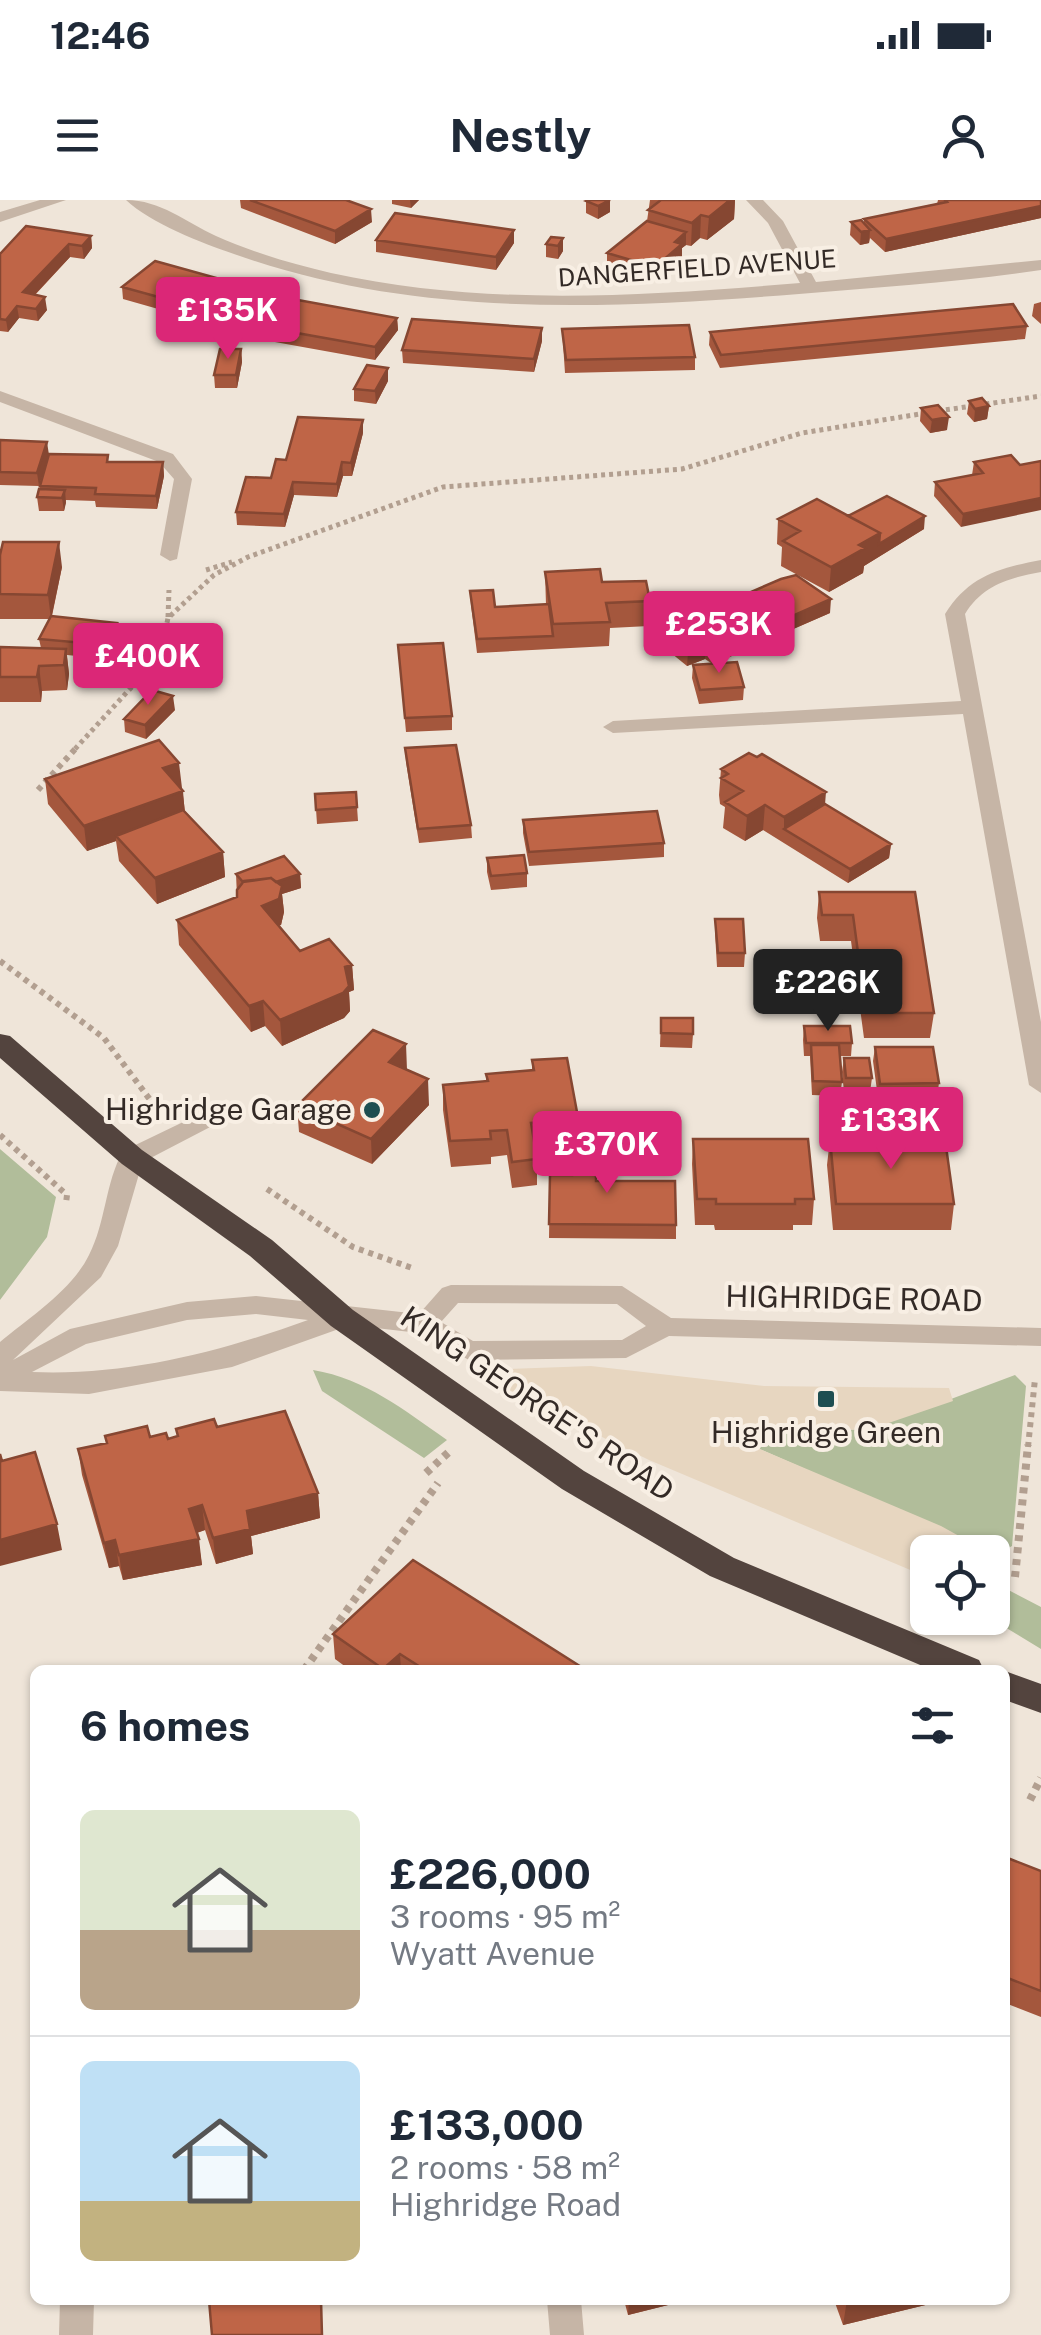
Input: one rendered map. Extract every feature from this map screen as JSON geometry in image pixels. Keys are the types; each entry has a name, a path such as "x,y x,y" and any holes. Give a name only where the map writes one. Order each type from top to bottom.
{"highway":[{"path":"0,1042 132,1157 261,1248 342,1318"},
{"name":"KING GEORGE'S ROAD","path":"342,1318 573,1480 722,1566 955,1665"},
{"path":"1010,1687 1041,1700"}],"street":[{"path":"0,217 58,200"},
{"name":"DANGERFIELD AVENUE","path":"134,200 205,240 254,258 365,285 450,298 618,302 1041,265"},
{"path":"754,200 775,221 810,287"},
{"path":"0,396 166,458 182,480 170,555"},
{"path":"1041,566 996,574 967,592 955,614 1041,1085"},
{"path":"613,727 971,706"},
{"path":"0,1356 54,1310 98,1262 114,1218 118,1184 132,1157 206,1119"},
{"path":"425,1324 451,1294 622,1294 665,1327"},
{"name":"HIGHRIDGE ROAD","path":"0,1379 79,1336 187,1312 256,1305 342,1318 425,1324 469,1350 626,1349 665,1327 1040,1336"},
{"name":"HIGHRIDGE ROAD","path":"0,1379 90,1384 232,1357 342,1318"},
{"path":"76,2335 77,2305"},
{"path":"564,2305 567,2335"}],"path":[{"path":"38,790 160,656 168,618 214,575 297,538 442,487 682,469 802,433 1041,396"},
{"path":"0,960 104,1038 176,1134"},
{"path":"0,1135 67,1195 64,1213"},
{"path":"265,1188 329,1235 383,1264 428,1271 478,1272 479,1294"},
{"path":"1016,1577 1040,1336"},
{"path":"308,1665 438,1483"},
{"path":"1030,1800 1041,1778"}],"green space":[{"path":"0,1149 56,1197 47,1237 0,1300"},
{"path":"313,1370 367,1388 447,1440 424,1458 322,1391"},
{"path":"1015,1375 1026,1386 1012,1546 1010,1535 955,1535 755,1447 757,1440 780,1432 871,1429"},
{"path":"1010,1591 1041,1607 1041,1649 1010,1630"}],"shaded area":[{"path":"591,1366 764,1386 949,1388 953,1401 871,1429 780,1432 757,1439 755,1447 957,1535 910,1535 910,1570 649,1460 498,1386 476,1370"}],"building":[{"path":"250,200 346,200 371,209 335,231"},
{"path":"588,200 610,200 598,206"},
{"path":"661,200 730,200 709,217 701,215 692,223 648,210"},
{"path":"945,200 1041,200 1041,206 886,239 864,219"},
{"path":"395,213 514,230 496,257 376,240"},
{"path":"861,220 870,230 861,232 851,222"},
{"path":"647,221 686,232 675,242 682,244 655,267 607,253"},
{"path":"26,226 91,236 82,246 69,244 23,292 45,297 36,309 17,306 6,320 0,319 0,254"},
{"path":"551,237 563,238 558,246 546,244"},
{"path":"155,261 263,291 231,317 122,287"},
{"path":"276,296 397,318 375,347 252,325"},
{"path":"1013,304 1027,326 721,355 710,332"},
{"path":"412,319 542,328 534,359 402,350"},
{"path":"689,325 695,357 566,360 562,329"},
{"path":"220,349 241,349 236,375 214,375"},
{"path":"367,365 388,368 375,391 354,389"},
{"path":"982,398 989,406 975,409 969,401"},
{"path":"938,405 949,417 932,420 921,408"},
{"path":"298,417 363,420 351,463 342,462 337,484 293,482 284,514 236,512 246,477 271,478 276,459 286,460"},
{"path":"0,440 47,442 37,473 0,472"},
{"path":"49,454 108,455 107,462 163,462 156,496 95,494 96,488 40,486"},
{"path":"1011,455 1020,465 1041,461 1041,498 963,514 935,482 983,473 974,462"},
{"path":"39,489 65,490 62,498 37,497"},
{"path":"887,496 925,516 879,544 880,533 848,516"},
{"path":"817,499 880,533 859,545 865,548 831,567 783,541 800,531 778,519"},
{"path":"3,542 59,542 48,595 0,594"},
{"path":"600,569 602,582 646,581 650,601 606,603 610,622 553,624 545,572"},
{"path":"796,575 831,599 713,651 706,645 688,653 671,640 688,632 677,624"},
{"path":"493,590 495,607 549,604 553,636 477,639 470,591"},
{"path":"51,616 117,623 106,645 39,639"},
{"path":"443,643 452,716 405,718 398,645"},
{"path":"0,647 66,649 64,665 39,666 37,677 0,677"},
{"path":"737,662 744,687 700,690 693,665"},
{"path":"152,690 173,696 145,725 124,719"},
{"path":"159,740 179,763 163,768 183,791 84,826 45,779"},
{"path":"456,745 471,825 418,829 405,748"},
{"path":"749,753 757,757 762,754 826,792 784,817 765,805 747,816 725,802 743,791 721,778 728,774 721,769"},
{"path":"356,792 357,807 316,810 315,794"},
{"path":"825,804 891,844 850,869 784,829"},
{"path":"183,810 223,852 155,878 116,836"},
{"path":"657,811 664,843 529,852 523,820"},
{"path":"524,855 527,873 491,876 487,858"},
{"path":"284,856 300,874 276,882 271,878 243,882 236,874"},
{"path":"271,878 282,886 279,899 262,906 300,951 329,939 352,965 345,967 349,986 343,993 280,1020 263,1001 249,1006 177,920 237,897 244,881"},
{"path":"819,892 915,892 934,1013 866,1013 853,915 822,915"},
{"path":"715,919 743,919 745,953 718,953"},
{"path":"661,1018 693,1018 693,1034 661,1033"},
{"path":"804,1026 850,1026 852,1043 806,1043"},
{"path":"373,1030 406,1044 389,1062 428,1079 371,1139 297,1106"},
{"path":"811,1045 839,1045 842,1082 813,1081"},
{"path":"875,1047 933,1047 939,1083 880,1084"},
{"path":"567,1058 577,1112 553,1114 554,1121 531,1123 537,1159 512,1162 507,1130 490,1131 491,1139 450,1141 443,1085 488,1081 486,1074 534,1070 532,1060"},
{"path":"844,1058 869,1058 872,1078 846,1078"},
{"path":"572,1139 596,1140 596,1181 675,1181 676,1225 549,1224 550,1175 572,1175"},
{"path":"693,1139 808,1139 814,1199 795,1199 795,1204 716,1204 716,1199 697,1199"},
{"path":"830,1139 945,1139 954,1204 836,1204"},
{"path":"285,1411 318,1493 247,1511 250,1529 213,1538 202,1505 189,1509 199,1539 119,1555 115,1540 104,1543 78,1449 107,1443 105,1436 147,1426 150,1437 166,1433 168,1439 178,1436 176,1429 214,1419 217,1427"},
{"path":"35,1452 57,1524 0,1540 0,1454 2,1461"},
{"path":"413,1560 578,1665 417,1665 400,1654 388,1665 377,1665 333,1634"},
{"path":"1010,1859 1041,1871 1041,1991 1010,1979"},
{"path":"209,2305 321,2305 322,2335 212,2335"}],"place":[{"name":"Highridge Garage","path":"372,1110"},
{"name":"Highridge Green","path":"826,1399"}]}
